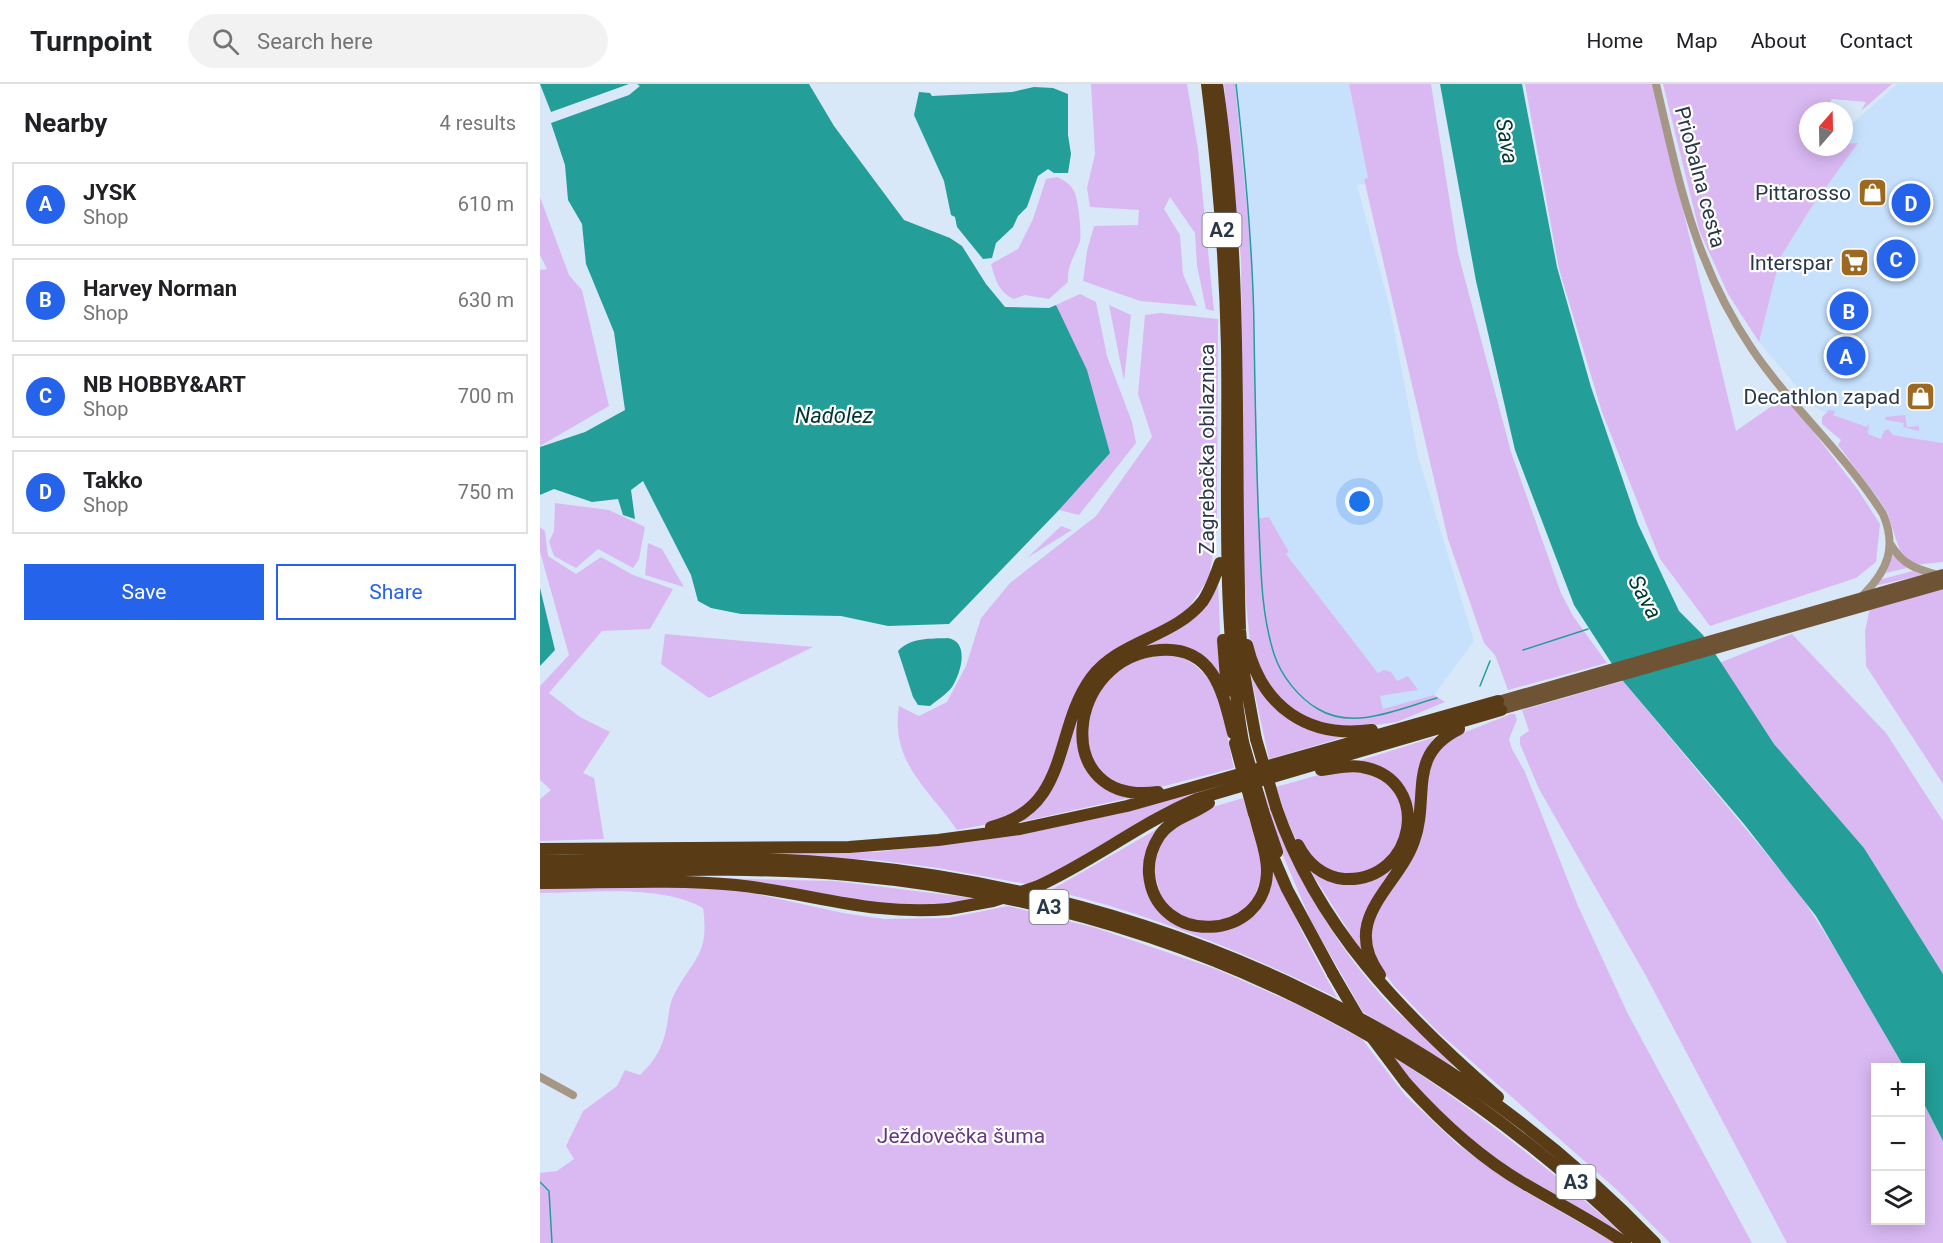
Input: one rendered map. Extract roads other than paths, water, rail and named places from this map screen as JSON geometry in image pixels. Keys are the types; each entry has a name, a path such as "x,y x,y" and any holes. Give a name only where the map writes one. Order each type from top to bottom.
{"highway":[{"name":"Zagrebačka obilaznica","path":"1207,84 1219,194 1225,286 1226,561 1230,632 1242,739 1276,807"},
{"name":"Zagrebačka obilaznica","path":"1217,84 1230,192 1238,355 1238,534 1240,630 1244,673 1242,739"},
{"path":"1209,803 1184,816 1162,832 1155,844 1149,864 1149,880 1155,897 1167,912 1191,926 1215,927 1233,922 1255,905 1263,890 1267,870 1242,739 1225,677 1220,563 1223,508 1227,495"},
{"path":"1238,534 1247,645 1260,679 1275,702 1296,718 1334,730 1357,732 1420,728"},
{"path":"938,840 947,835 1004,824 1029,808 1041,797 1054,777 1078,703 1091,678 1108,659 1171,627 1192,612 1209,591 1220,563"},
{"path":"1169,795 1161,791 1133,793 1114,788 1090,766 1083,748 1084,716 1093,692 1104,675 1130,657 1149,651 1166,650 1191,656 1205,664 1216,678 1242,739"},
{"path":"540,849 838,847 938,840 1068,820 1498,708"},
{"path":"1402,1008 1399,999 1378,973 1371,959 1366,936 1369,914 1412,846 1418,827 1421,778 1430,752 1447,734 1498,708"},
{"path":"1113,843 1125,843 1163,822 1209,803 1389,748 1420,728"},
{"path":"540,883 713,883 774,891 855,907 904,911 949,909 1011,895 1071,870 1113,843 1174,809 1197,799 1420,728"},
{"path":"1276,807 1303,855 1326,874 1341,879 1361,878 1384,868 1401,850 1407,832 1407,809 1399,789 1386,776 1365,767 1350,766 1321,770"},
{"path":"1276,807 1300,868 1337,930 1402,1008 1444,1051 1563,1150 1570,1161"},
{"path":"1257,814 1331,970 1364,1027 1406,1083 1438,1119 1486,1157 1524,1184 1605,1228 1625,1243"},
{"name":"A3","path":"540,861 717,860 849,864 970,880 1087,906 1215,949 1336,1005 1451,1072 1570,1161 1655,1243"},
{"name":"A3","path":"540,872 727,871 846,875 947,887 1027,902 1148,936 1204,956 1293,994 1407,1057 1482,1107 1554,1162 1641,1243"}],"main road":[{"path":"1811,615 1863,595 1941,578"},
{"path":"1498,708 1515,701 1941,578"}],"street":[{"name":"Priobalna cesta","path":"1656,84 1692,231 1719,292 1759,359 1877,504 1888,525 1891,545 1899,557 1912,568 1941,578"},
{"path":"1863,595 1881,576 1891,545"},
{"path":"540,1077 573,1095"}],"water":[{"path":"540,84 629,84 551,112"},
{"name":"Nadolez","path":"637,84 809,84 834,126 904,220 950,238 962,246 986,284 1005,307 1049,308 1056,305 1087,370 1110,453 1059,510 949,624 888,626 841,616 741,614 711,608 698,601 691,575 643,481 631,490 635,519 623,515 618,499 592,502 554,489 540,495 540,447 585,432 625,410 614,332 586,264 582,224 568,200 565,165 551,123 629,95 640,86"},
{"name":"Sava","path":"1440,84 1522,84 1557,267 1591,387 1638,524 1679,611 1703,635 1774,744 1864,848 1943,974 1943,1141 1925,1106 1925,1063 1902,1063 1816,916 1744,824 1623,681 1574,605 1515,450 1476,281"},
{"path":"1034,87 1053,88 1068,94 1068,135 1071,154 1068,173 1054,173 1048,169 1038,176 1027,207 1018,216 1013,227 996,243 992,258 983,259 957,227 955,217 951,215 944,181 914,115 919,92 930,93 932,96 1012,92"},
{"path":"540,588 555,650 540,666"},
{"path":"948,638 959,645 961,652 962,659 955,681 947,692 930,706 918,705 913,697 898,651 915,641"}],"waterway":[{"path":"1236,84 1252,267 1261,576 1266,623 1274,654 1281,670 1298,693 1318,709 1332,715 1347,718 1377,716 1437,698"},
{"path":"1523,650 1588,629"},
{"path":"1480,686 1490,661"},
{"path":"540,1182 549,1191 552,1243"}],"place":[{"name":"Pittarosso","path":"1872,193"},
{"name":"Takko","path":"1911,203"},
{"name":"NB HOBBY&ART","path":"1896,259"},
{"name":"Interspar","path":"1854,263"},
{"name":"Harvey Norman","path":"1849,311"},
{"name":"JYSK","path":"1846,356"},
{"name":"Decathlon zapad","path":"1921,397"}],"park label":[{"name":"Ježdovečka šuma","path":"961,1136"}]}
